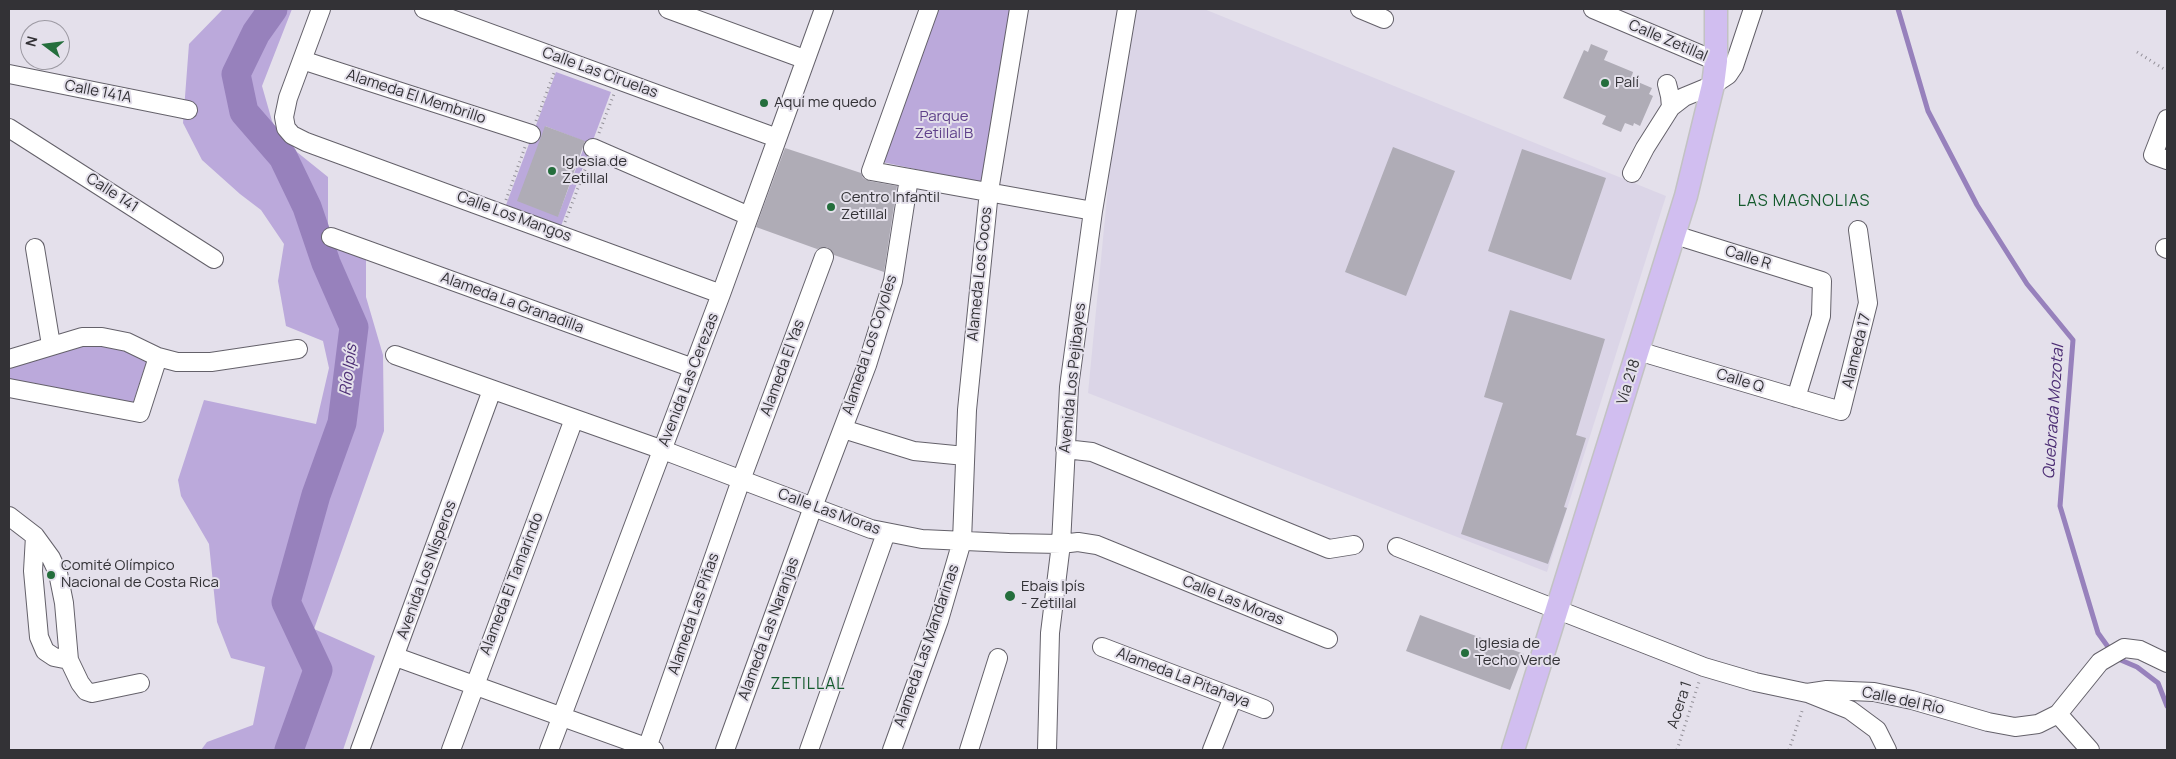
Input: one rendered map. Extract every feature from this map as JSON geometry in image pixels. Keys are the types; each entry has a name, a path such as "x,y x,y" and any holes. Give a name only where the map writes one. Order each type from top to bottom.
{"main road":[{"name":"Vía 218","path":"1513,750 1686,196 1713,85 1716,61 1716,9"}],"street":[{"name":"Calle Los Mangos","path":"321,9 284,117 286,128 292,135 306,142 721,294"},
{"name":"Calle Las Ciruelas","path":"424,9 777,138"},
{"path":"668,9 804,59"},
{"path":"929,9 871,171 1093,211"},
{"name":"Alameda Los Cocos","path":"962,541 967,410 989,192 1019,9"},
{"name":"Avenida Los Pejibayes","path":"1047,750 1050,633 1061,544 1069,386 1093,211 1127,9"},
{"path":"1360,9 1384,19"},
{"name":"Calle Zetillal","path":"1593,9 1716,61"},
{"path":"1632,173 1645,148 1671,107 1684,97 1713,85 1728,75 1734,66 1753,9"},
{"name":"Avenida Las Cerezas","path":"549,750 750,216 819,10"},
{"name":"Alameda El Membrillo","path":"302,60 531,134"},
{"name":"Calle 141A","path":"9,74 188,110"},
{"path":"1667,84 1671,107"},
{"path":"2160,158 2167,119"},
{"name":"Calle 141","path":"9,128 214,259"},
{"path":"593,148 750,216"},
{"name":"Alameda Los Coyoles","path":"813,507 867,365 893,281 909,178"},
{"name":"Alameda 17","path":"1841,411 1868,304 1858,230"},
{"name":"Calle R","path":"1674,235 1822,281 1821,316 1796,398"},
{"name":"Alameda La Granadilla","path":"331,237 693,368"},
{"path":"35,248 51,345"},
{"name":"Alameda El Yas","path":"741,480 824,257"},
{"path":"9,359 82,337 102,337 127,342 158,357 177,362 211,362 298,349"},
{"name":"Calle Q","path":"1638,351 1841,411"},
{"name":"Calle Las Moras","path":"395,355 663,450 871,529 922,539 1061,544 1078,542 1097,545 1328,640"},
{"path":"9,388 140,412 158,357"},
{"name":"Avenida Los Nísperos","path":"360,750 396,657 492,390"},
{"name":"Alameda El Tamarindo","path":"451,750 574,419"},
{"path":"843,429 914,451 965,456"},
{"path":"1065,449 1092,452 1329,549 1354,545"},
{"name":"Alameda Las Piñas","path":"650,749 741,480"},
{"name":"Alameda Las Naranjas","path":"725,750 813,507"},
{"path":"9,516 35,536 51,558 58,573 64,603 69,660 86,691 92,693 140,683"},
{"path":"809,750 886,533"},
{"path":"35,536 33,571 39,637 45,651 54,657 69,660"},
{"name":"Alameda Las Mandarinas","path":"892,750 939,620 962,541"},
{"name":"Calle del Río","path":"1397,547 1704,667 1755,682 1807,693 1827,690 1874,692 1912,700 1988,722 2015,727 2038,724 2058,714 2100,662 2124,648 2140,650 2167,663"},
{"name":"Alameda La Pitahaya","path":"1102,647 1264,709"},
{"path":"396,657 650,749"},
{"path":"969,750 998,658"},
{"path":"1807,693 1850,710 1877,730 1887,750"},
{"path":"1212,750 1233,697"},
{"path":"2058,714 2091,748"}],"path":[{"path":"2137,52 2167,71"},
{"name":"Acera 1","path":"1677,750 1704,667"},
{"path":"1789,750 1807,693"}],"shaded area":[{"path":"1137,9 1204,9 1666,196 1547,572 1088,393 1111,156"}],"green space":[{"path":"223,9 292,9 262,86 272,121 282,140 328,177 328,229 366,253 366,297 383,355 384,431 314,629 375,656 343,750 201,750 207,742 253,725 265,667 231,658 217,622 209,544 181,496 178,480 204,400 316,424 329,368 323,341 286,326 278,281 284,244 261,210 202,160 183,123 189,44"},
{"name":"Parque Zetillal B","path":"938,9 1012,9 981,183 882,162"},
{"path":"556,72 611,92 561,226 506,205","holes":["545,126 586,142 558,216"]},
{"path":"99,343 120,347 147,360 132,406 9,381 9,368 47,352"}],"building":[{"name":"Palí","path":"1591,44 1608,51 1604,60 1633,72 1631,79 1652,88 1649,94 1653,96 1640,126 1634,123 1633,126 1625,123 1621,132 1602,124 1606,116 1563,98 1584,50 1588,52"},
{"name":"Iglesia de Zetillal","path":"545,126 585,141 558,217 517,201"},
{"path":"1393,147 1455,171 1406,296 1345,272"},
{"name":"Centro Infantil Zetillal","path":"785,148 861,173 863,178 869,181 897,186 884,272 834,255 827,247 817,249 756,227"},
{"path":"1522,149 1606,178 1571,280 1488,251"},
{"path":"1510,310 1605,339 1576,435 1586,438 1564,507 1567,508 1548,564 1461,534 1503,403 1484,397"},
{"name":"Iglesia de Techo Verde","path":"1420,615 1524,654 1510,690 1406,651"}],"waterway":[{"name":"Río Ipís","path":"273,9 256,33 236,74 244,112 283,157 307,207 326,263 354,327 342,423 316,495 286,602 318,670 289,750"},
{"name":"Quebrada Mozotal","path":"1898,9 1928,111 1977,205 2027,284 2073,340 2060,506 2098,633 2111,651"},
{"name":"Quebrada Mozotal","path":"2116,658 2137,667 2158,683 2167,706"}],"place":[{"name":"Palí","path":"1605,83"},
{"name":"Aquí me quedo","path":"764,103"},
{"name":"Iglesia de Zetillal","path":"552,171"},
{"name":"Centro Infantil Zetillal","path":"831,207"},
{"name":"Comité Olímpico Nacional de Costa Rica","path":"51,575"},
{"name":"Ebais Ipís - Zetillal","path":"1010,596"},
{"name":"Iglesia de Techo Verde","path":"1465,653"}],"district":[{"name":"LAS MAGNOLIAS","path":"1804,202"},
{"name":"ZETILLAL","path":"808,685"}]}
